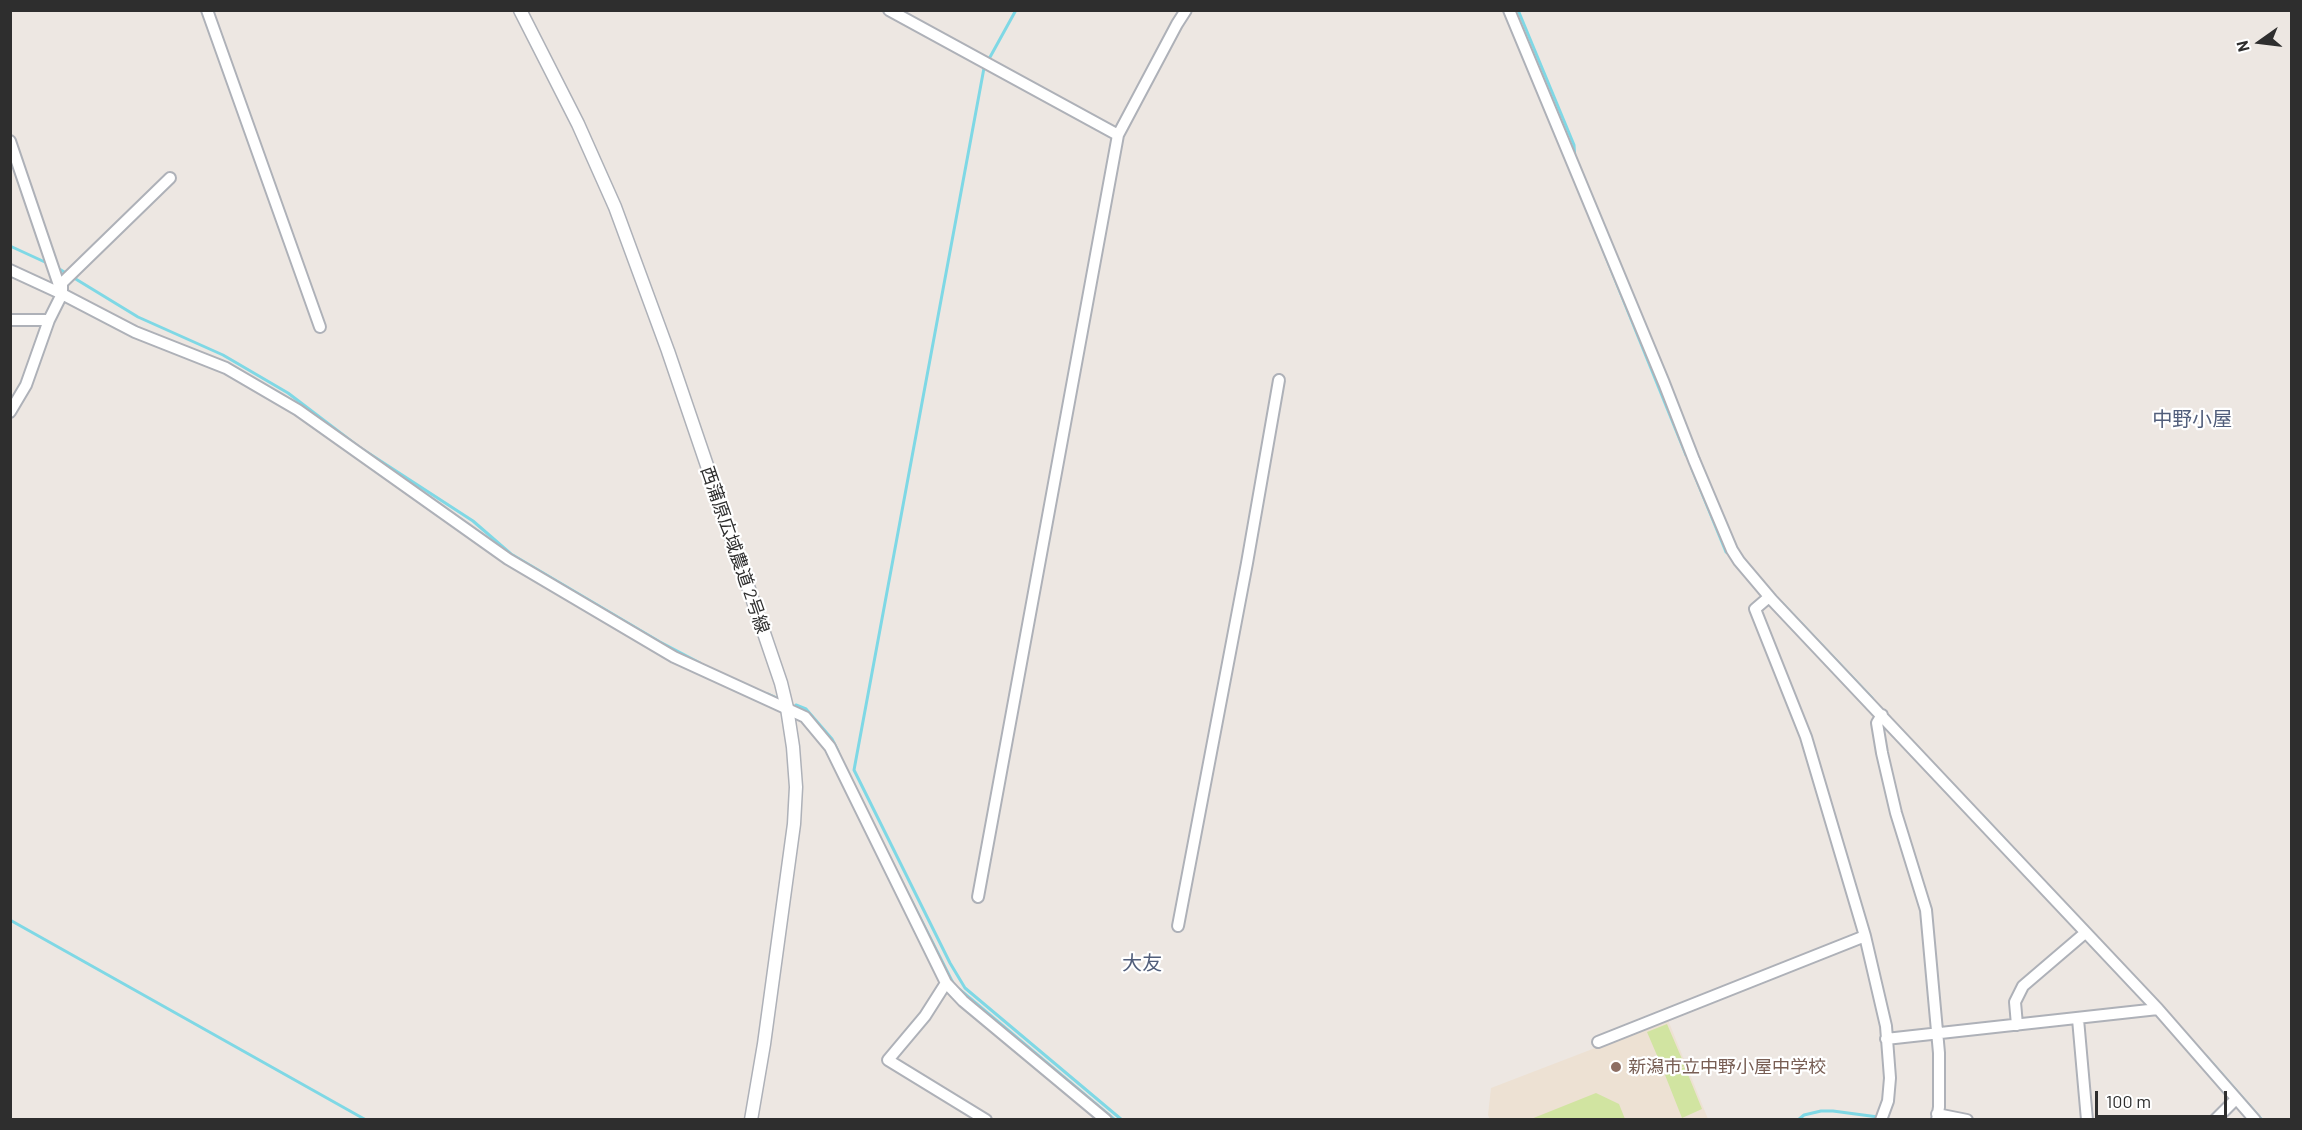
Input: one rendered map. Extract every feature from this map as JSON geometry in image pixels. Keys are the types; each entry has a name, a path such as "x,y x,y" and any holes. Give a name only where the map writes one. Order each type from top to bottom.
{"street":[{"path":"207,10 320,327"},
{"name":"西蒲原広域農道 2号線","path":"520,10 574,117 615,207 668,351 781,683 787,708 796,787 794,824 764,1044 751,1119"},
{"path":"889,10 1118,135"},
{"path":"1509,10 1732,550 1769,597 2158,1010 2255,1119"},
{"path":"978,897 1118,135 1184,12"},
{"path":"10,141 62,294"},
{"path":"10,412 26,385 49,320 62,294 62,283 170,177"},
{"path":"10,270 135,332 226,368 298,410 517,565 674,657 805,717 830,747 946,983 963,1001 1106,1119"},
{"path":"10,320 49,320"},
{"path":"1178,926 1245,574 1279,380"},
{"path":"1769,597 1755,609 1806,737 1865,936 1886,1026 1890,1078 1888,1101 1881,1119"},
{"path":"1882,715 1877,723 1882,753 1896,813 1926,910 1938,1034 1937,1117 1967,1119"},
{"path":"2016,1025 2015,1002 2023,986 2085,933"},
{"path":"1598,1042 1865,936"},
{"path":"946,983 925,1016 888,1060 986,1119"},
{"path":"1886,1039 2158,1010"},
{"path":"2078,1019 2087,1119"},
{"path":"2216,1119 2236,1099"}],"shaded area":[{"name":"新潟市立中野小屋中学校","path":"1668,1020 1708,1119 1490,1120 1488,1115 1491,1088"}],"green space":[{"path":"1667,1024 1685,1066 1665,1074 1647,1032"},
{"path":"1685,1067 1702,1109 1682,1118 1665,1075"},
{"path":"1596,1093 1619,1104 1625,1119 1531,1119"}],"waterway":[{"path":"1016,10 984,68 854,770 950,963 965,988 1122,1120"},
{"path":"1518,10 1574,145 1575,159"},
{"path":"1576,183 1686,455"},
{"path":"10,246 47,263"},
{"path":"56,267 138,317 223,355 288,393 359,447 473,521 511,554 700,663"},
{"path":"1692,469 1726,552 1731,555"},
{"path":"1781,602 1872,698"},
{"path":"768,694 779,699"},
{"path":"796,705 806,709 832,739 838,751"},
{"path":"1983,816 2026,862"},
{"path":"883,844 954,985"},
{"path":"10,920 366,1120"},
{"path":"959,989 1115,1120"},
{"path":"2206,1056 2262,1120"},
{"path":"1798,1120 1804,1115 1821,1111 1878,1117"}],"place":[{"name":"新潟市立中野小屋中学校","path":"1616,1067"}],"district":[{"name":"中野小屋","path":"2192,419"},
{"name":"大友","path":"1142,963"}]}
